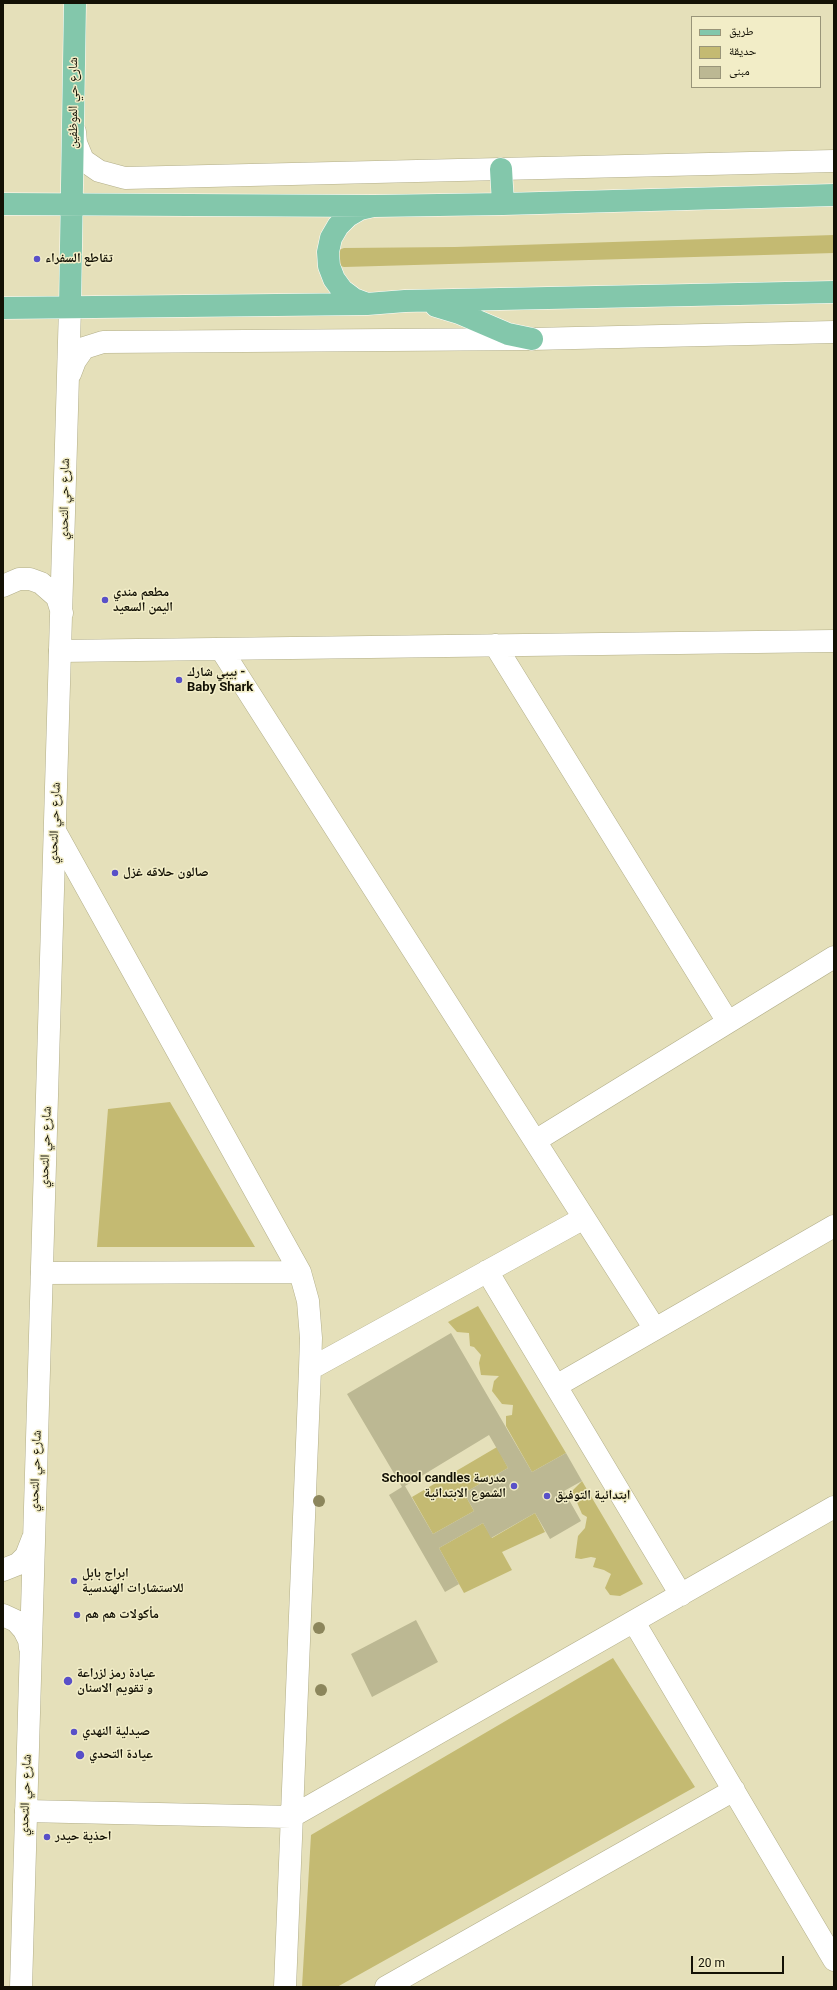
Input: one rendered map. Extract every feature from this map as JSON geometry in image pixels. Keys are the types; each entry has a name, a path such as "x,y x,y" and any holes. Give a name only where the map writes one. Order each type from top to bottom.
{"main road":[{"name":"شارع حي الموظفين","path":"74,203 75,3"},
{"path":"501,169 503,204"},
{"path":"3,204 74,203 374,206 834,195"},
{"path":"70,307 74,203"},
{"path":"367,304 354,299 342,290 334,279 329,266 328,252 331,238 338,226 348,216 360,209 374,206"},
{"path":"3,308 367,304 405,301 834,292"},
{"path":"405,301 447,308 508,334 532,338"}],"street":[{"path":"74,128 76,143 83,160 99,171 125,178 834,161"},
{"name":"شارع حي التحدي","path":"21,1987 70,307"},
{"path":"68,380 78,354 84,348 103,342 532,338 834,332"},
{"path":"3,586 19,579 30,579 40,583 57,597 61,607 62,618"},
{"path":"60,651 834,641"},
{"path":"494,645 728,1022"},
{"path":"221,649 655,1329"},
{"path":"55,831 300,1272 308,1301 310,1370 285,1987"},
{"path":"535,1142 834,957"},
{"path":"310,1370 584,1218"},
{"path":"556,1386 834,1226"},
{"path":"487,1271 681,1595"},
{"path":"42,1273 300,1272"},
{"path":"26,1811 292,1817 834,1507"},
{"path":"3,1570 18,1564 26,1556 31,1547 34,1536"},
{"path":"3,1615 16,1621 24,1630 29,1640 31,1651"},
{"path":"634,1622 834,1960"},
{"path":"386,1987 734,1790"}],"green space":[{"path":"834,235 834,253 344,267 340,266 336,259 338,250 344,248 455,247"},
{"path":"170,1102 255,1247 97,1247 108,1109"},
{"path":"478,1306 566,1453 532,1472 506,1426 506,1416 512,1415 513,1405 502,1404 492,1391 494,1381 499,1376 481,1375 479,1363 481,1355 474,1347 470,1346 469,1333 457,1332 448,1322"},
{"path":"497,1447 508,1468 464,1493 474,1511 433,1534 412,1497"},
{"path":"582,1481 643,1584 620,1596 610,1595 605,1588 611,1574 593,1567 596,1558 575,1558 578,1536 585,1528 587,1517 582,1514 572,1491"},
{"path":"535,1513 545,1532 502,1552 512,1570 464,1593 439,1548 483,1523 492,1538"},
{"path":"613,1658 695,1787 337,1987 302,1987 311,1835"}],"building":[{"path":"451,1333 532,1472 566,1453 582,1481 564,1491 581,1521 550,1539 535,1513 491,1538 483,1523 439,1548 459,1584 445,1592 389,1495 402,1487 347,1394","holes":["489,1435 508,1468 464,1493 474,1511 433,1534 405,1486"]},
{"path":"416,1620 438,1662 372,1697 351,1654"}],"place":[{"name":"تقاطع السفراء","path":"37,259"},
{"name":"مطعم مندي اليمن السعيد","path":"105,600"},
{"name":"بيبي شارك - Baby Shark","path":"179,680"},
{"name":"صالون حلاقه غزل","path":"115,873"},
{"name":"School candles مدرسة الشموع الابتدائية","path":"514,1486"},
{"name":"ابتدائية التوفيق","path":"547,1496"},
{"name":"ابراج بابل للاستشارات الهندسية","path":"74,1581"},
{"name":"مأكولات هم هم","path":"77,1615"},
{"name":"عيادة رمز لزراعة و تقويم الاسنان","path":"68,1681"},
{"name":"صيدلية النهدي","path":"74,1732"},
{"name":"عيادة التحدي","path":"80,1755"},
{"name":"احذية حيدر","path":"47,1837"}]}
